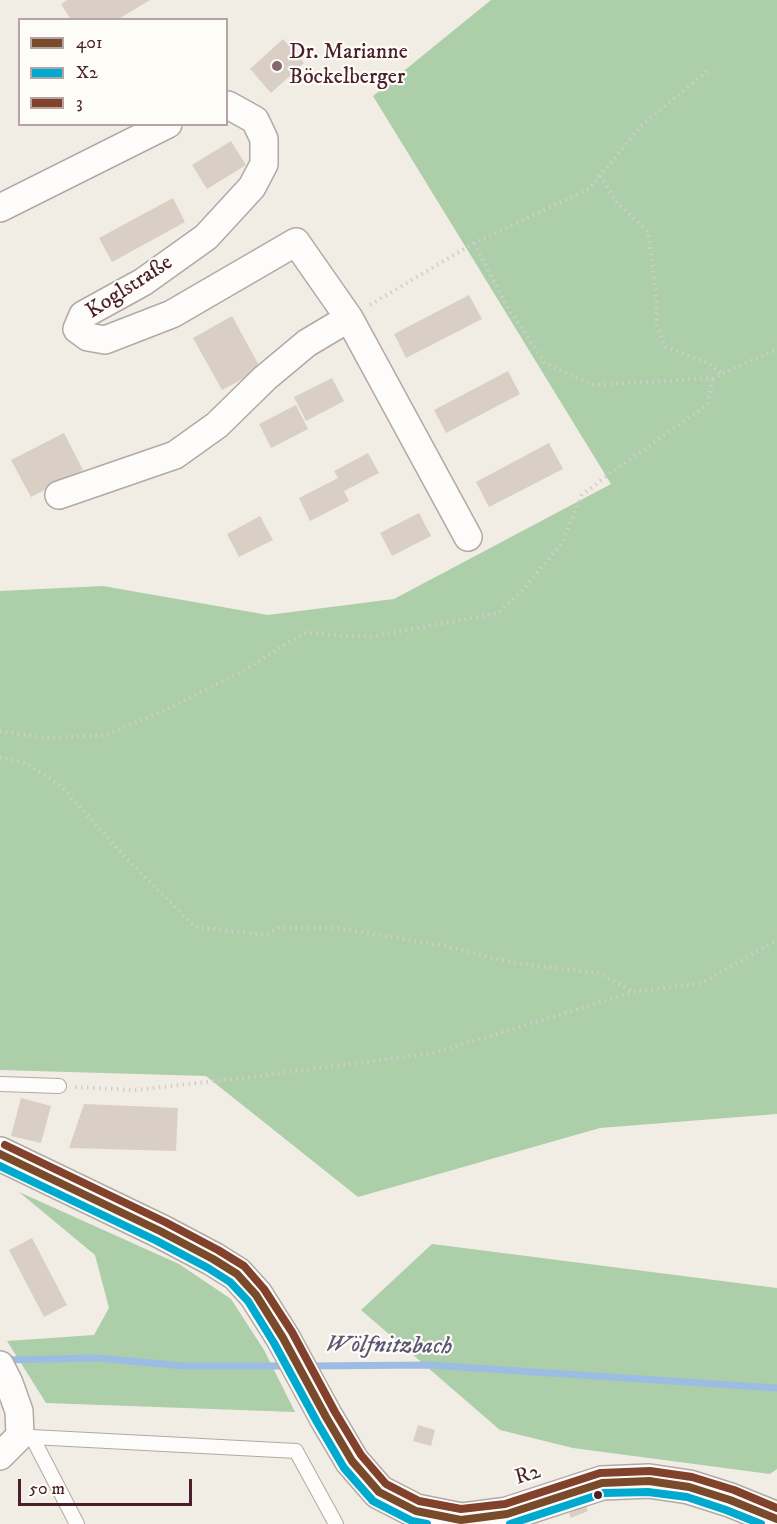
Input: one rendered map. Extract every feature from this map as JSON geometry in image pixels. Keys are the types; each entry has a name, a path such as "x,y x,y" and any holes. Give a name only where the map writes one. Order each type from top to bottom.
{"street":[{"name":"Koglstraße","path":"228,105 255,120 264,139 264,164 252,187 206,237 143,282 83,315 77,329 88,337 105,340 172,314 296,242 349,318 468,537"},
{"path":"0,208 164,126"},
{"path":"59,495 175,455 217,425 265,378 308,343 349,318"},
{"path":"0,1154 160,1231 237,1274 256,1295 283,1338 352,1461 379,1492 416,1517 461,1520 507,1514 602,1483 649,1481 689,1487 775,1517"},
{"path":"0,1456 26,1436 5,1374"}],"lane":[{"path":"0,1084 59,1086"},
{"path":"26,1436 77,1524"},
{"path":"26,1436 296,1451 336,1524"}],"path":[{"path":"349,318 474,243 589,189 640,127 707,71"},
{"path":"600,176 618,204 648,231 657,300 656,323 665,347 708,363 722,373"},
{"path":"474,243 507,306 545,363 592,385 713,378 777,349"},
{"path":"0,731 45,738 105,735 197,695 248,668 304,633 370,637 498,613 520,592 562,543 582,495 708,405 713,378"},
{"path":"0,757 26,763 61,786 125,857 195,927 266,935 279,928 338,928 445,946 514,963 599,973 634,992"},
{"path":"59,1086 135,1090 434,1053 634,992 702,983 777,940"}],"green space":[{"path":"491,0 777,0 777,1114 600,1128 358,1197 206,1076 0,1070 0,591 103,586 268,615 394,599 611,484 373,96"},
{"path":"19,1192 179,1264 231,1299 264,1350 295,1412 46,1403 7,1341 94,1335 109,1308 95,1255"},
{"path":"432,1244 777,1288 777,1469 770,1474 573,1448 500,1430 361,1310"}],"building":[{"path":"67,0 150,0 120,18 70,18 61,4"},
{"name":"Dr. Marianne Böckelberger","path":"283,39 304,63 271,93 250,69"},
{"path":"231,141 246,165 207,189 192,165"},
{"path":"173,198 185,222 112,262 99,238"},
{"path":"469,295 482,319 406,358 394,334"},
{"path":"232,316 261,369 222,390 193,338"},
{"path":"508,371 520,394 446,433 434,410"},
{"path":"332,378 344,401 306,421 294,397"},
{"path":"296,405 308,429 271,448 259,424"},
{"path":"64,433 83,470 31,497 11,460"},
{"path":"549,443 563,469 489,507 476,482"},
{"path":"368,453 379,473 344,491 349,501 310,521 299,498 338,478 334,471"},
{"path":"419,513 431,536 392,556 380,533"},
{"path":"260,516 273,540 239,557 227,534"},
{"path":"21,1098 51,1106 41,1143 11,1136"},
{"path":"84,1104 178,1108 176,1151 69,1148"},
{"path":"32,1238 67,1305 44,1317 9,1250"},
{"path":"418,1425 435,1430 431,1446 413,1441"},
{"path":"586,1505 588,1511 571,1518 569,1513"}],"waterway":[{"name":"Wölfnitzbach","path":"4,1360 96,1358 184,1366 286,1366"},
{"name":"Wölfnitzbach","path":"309,1366 429,1365 777,1388"}],"transit line":[{"name":"3","path":"5,1145 165,1222 244,1266 264,1289 292,1332 361,1455 386,1484 419,1501 461,1509 505,1504 600,1473 650,1471 692,1477 734,1490 777,1508"},
{"name":"401","path":"0,1154 160,1231 237,1274 256,1295 283,1338 352,1461 379,1492 416,1511 461,1520 507,1514 602,1483 649,1481 689,1487 777,1519"},
{"name":"X2","path":"0,1166 155,1240 230,1282 248,1301 274,1343 344,1468 373,1501 412,1521 427,1524"},
{"name":"X2","path":"510,1524 604,1493 648,1492 687,1497 761,1524"}],"place":[{"name":"Dr. Marianne Böckelberger","path":"277,66"}]}
